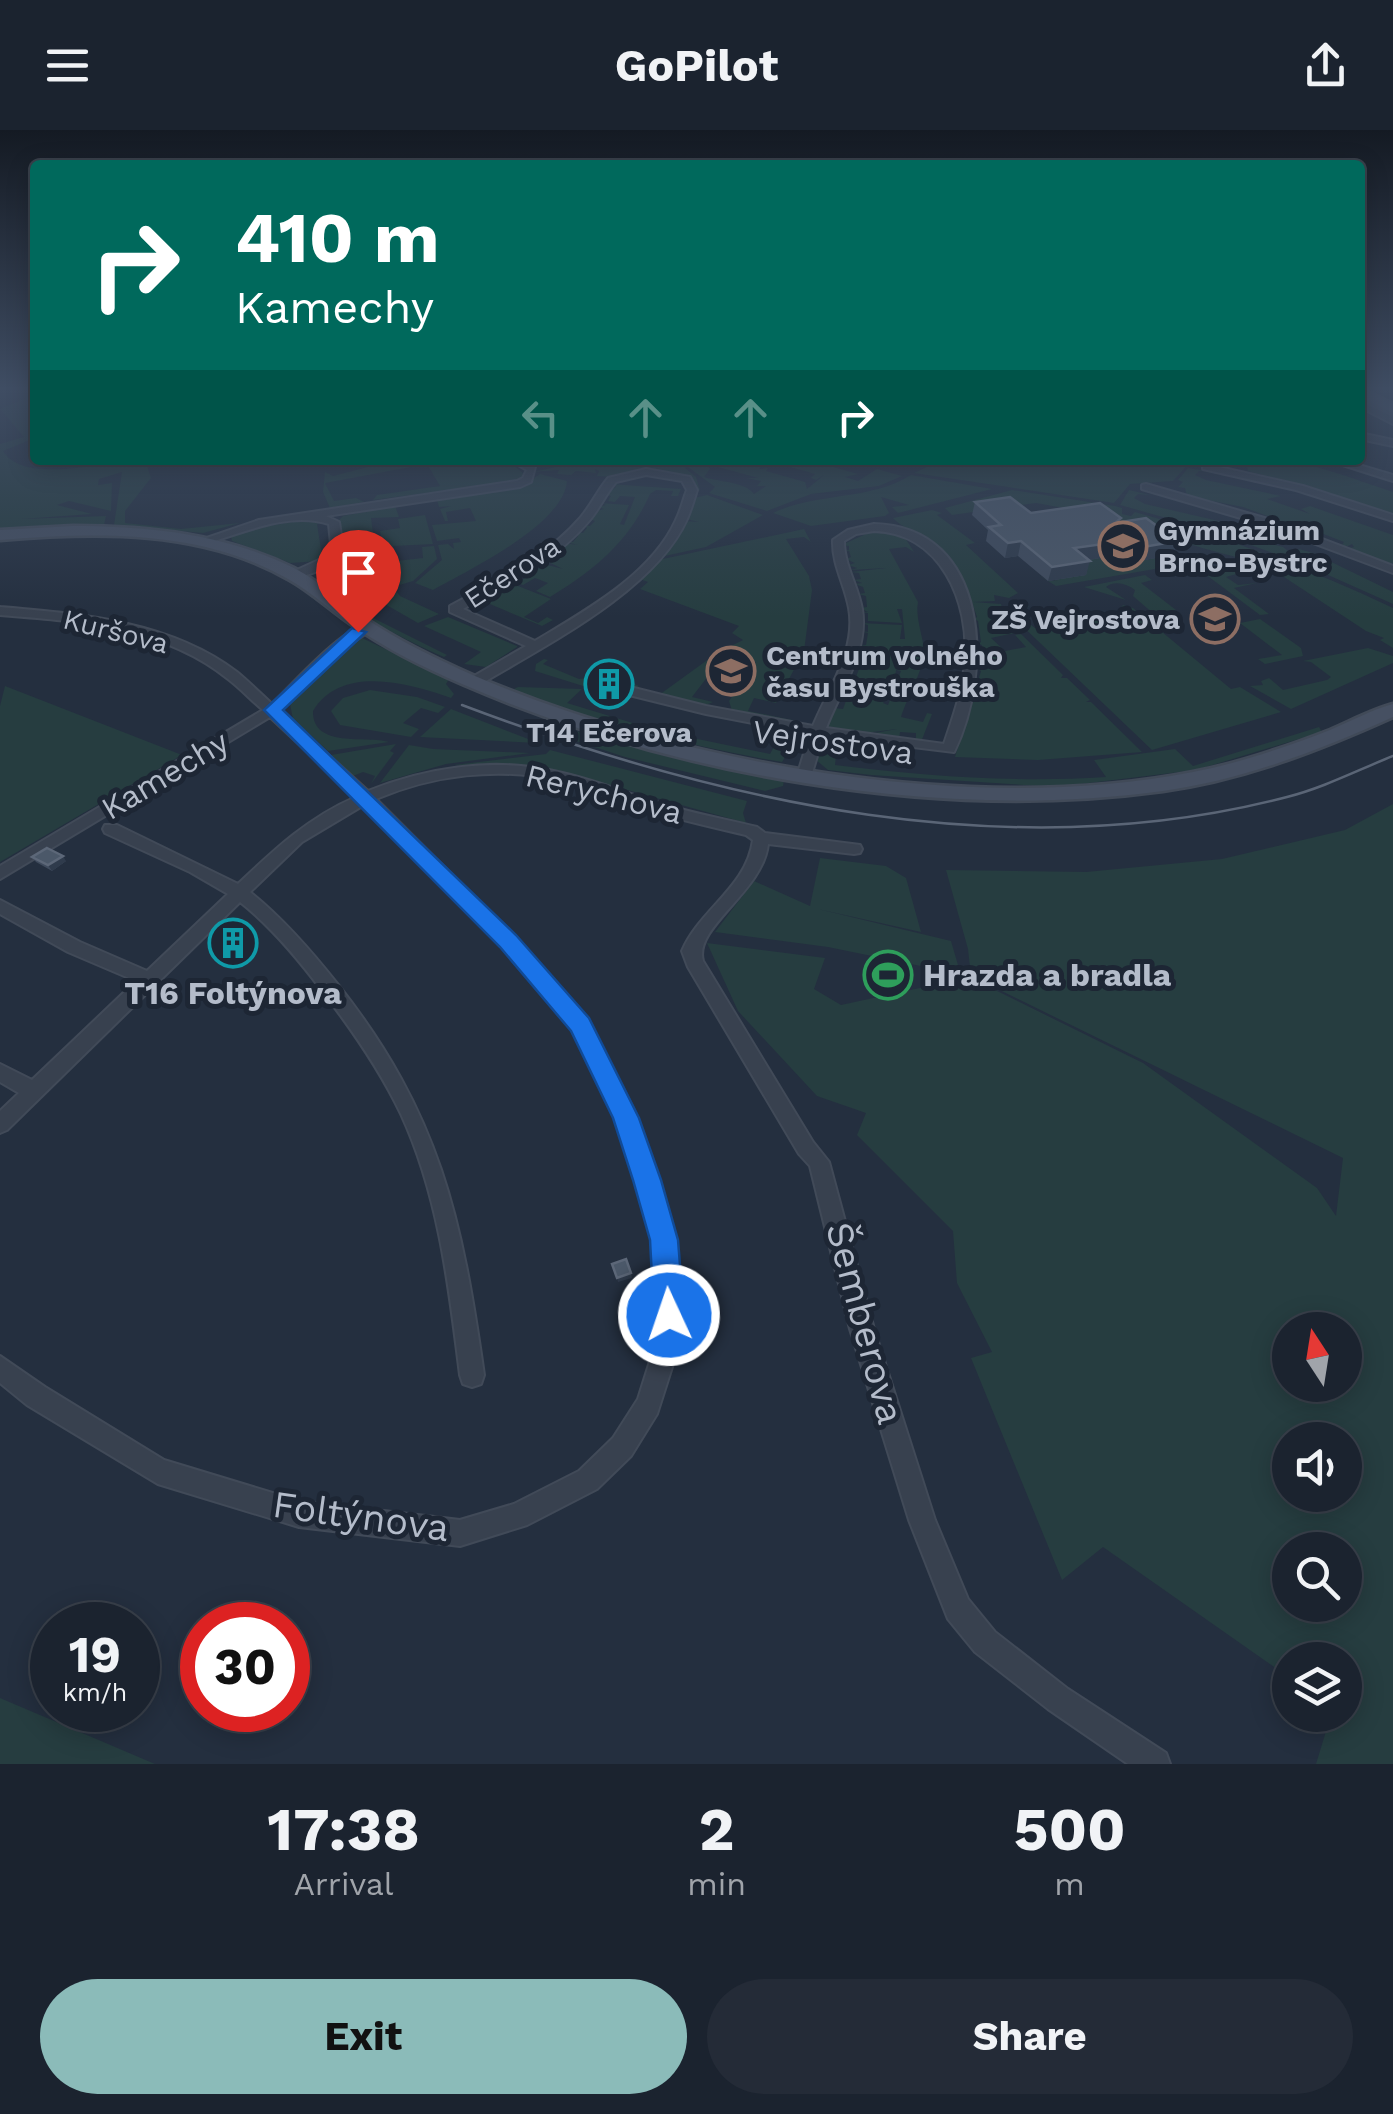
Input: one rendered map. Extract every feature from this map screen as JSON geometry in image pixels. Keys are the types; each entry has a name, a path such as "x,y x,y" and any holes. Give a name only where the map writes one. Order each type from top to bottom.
{"street":[{"name":"Vejrostova","path":"204,541 247,526 520,484 532,469 524,465"},
{"path":"1354,465 1390,473"},
{"path":"1206,467 1242,470 1393,518"},
{"name":"Ečerova","path":"474,682 534,645 639,576 680,527 692,490 686,479 646,472 612,480 586,518 560,544 531,566 454,609 534,645"},
{"path":"1164,492 1174,482"},
{"path":"1146,487 1264,518 1393,570"},
{"path":"292,574 330,562 338,555 334,522 309,516"},
{"path":"626,690 739,720 817,732 949,749 973,673 968,612 946,564 930,544 910,533 882,528 852,532 839,540 838,553 854,592 857,624 851,655 817,732 805,773"},
{"name":"Vejrostova","path":"0,535 106,530 204,541 292,574 367,627 474,682 608,729 720,758 937,790 1067,794 1140,787 1235,769 1323,740 1393,710"},
{"name":"Kuršova","path":"0,611 77,617 146,632 191,650 231,674 273,710"},
{"name":"Kamechy","path":"0,873 273,710 346,640 367,627"},
{"name":"Foltýnova","path":"0,1368 36,1396 158,1471 299,1514 460,1533 518,1516 588,1480 622,1447 648,1405 669,1339 664,1240 626,1118 580,1025 508,941 273,710"},
{"name":"Rerychova","path":"0,1124 296,838 323,818 366,798 449,774 523,771 578,781 674,812 752,830 761,838 854,849"},
{"path":"112,830 241,894 296,946 388,1064 426,1141 447,1217 472,1374"},
{"name":"Šemberova","path":"761,838 760,851 744,883 728,905 700,930 691,951 806,1148 820,1162 862,1329 939,1566 958,1609 985,1642 1058,1700 1154,1764"},
{"path":"0,906 74,947 151,980"},
{"path":"0,1072 34,1091"}],"green space":[{"path":"0,464 48,469 147,465 151,478 125,511 125,523 181,529 240,523 203,533 114,525 122,472 99,479 98,485 112,483 111,511 69,501 57,505 92,514 21,519 106,516 104,525 0,530"},
{"path":"376,465 422,465 325,483 334,501 356,498 364,502 330,508 323,492 325,472 333,476"},
{"path":"428,465 513,465 525,475 518,481 373,500 377,495 440,486"},
{"path":"565,465 688,465 685,468 696,477 700,491 687,480 662,471 612,476 597,476 599,471 595,469 596,473 576,471 571,475 557,474 559,470 533,472"},
{"path":"707,465 710,469 704,477 739,485 754,494 766,486 757,486 761,481 746,478 758,478 711,465 762,465 759,469 768,468 766,471 805,482 807,489 824,475 816,480 811,478 815,474 784,465 826,465 858,474 845,477 858,481 877,469 902,476 879,486 811,494 767,511 709,493 715,487 688,467"},
{"path":"931,465 1187,465 1173,481 1130,484 1114,503 914,473"},
{"path":"1247,465 1304,465 1329,471 1393,492 1393,514 1248,471"},
{"path":"1188,468 1211,472 1199,471 1195,475 1206,480 1281,496 1267,499 1310,514 1301,509 1310,506 1393,535 1393,563 1387,565 1348,548 1354,547 1352,544 1346,547 1344,542 1303,526 1299,528 1243,507 1187,496 1185,488 1178,487 1183,482 1178,480"},
{"path":"540,474 567,481 562,497 533,529 433,590 415,583 442,560 438,545 448,544 454,549 453,543 461,542 459,538 437,541 432,525 476,521 470,508 446,512 445,521 440,509 451,506 439,507 437,500 521,487"},
{"path":"911,475 992,489 898,513 892,507 909,505 881,497 889,513 885,516 811,526 773,513 807,502 878,489"},
{"path":"611,484 681,489 678,496 671,496 673,491 656,490 650,494 632,527 608,554 550,597 536,591 548,583 535,578 523,585 511,580 520,581 532,574 527,571 540,568 535,566 540,563 563,569 544,560 550,561 553,559 549,555 556,556 564,550 558,548 563,543 578,545 566,542 573,542 578,536 576,531 583,533 587,528 583,525 590,526 595,521 589,519 595,511 604,509 598,507 606,505 600,503 629,505 620,524 624,525 635,497 620,496 615,502 608,501 611,496 605,495 616,487"},
{"path":"1012,490 1115,506 1122,508 1122,514 1131,516 1135,512 1201,532 1330,580 1393,608 1393,648 1380,640 1384,638 1366,631 1266,565 1102,515 1036,503 952,515 945,508"},
{"path":"1129,490 1150,495 1138,494 1134,498 1145,504 1236,525 1247,531 1242,536 1283,547 1292,554 1299,549 1313,553 1393,592 1393,604 1308,566 1321,560 1310,555 1314,559 1305,565 1213,531 1220,524 1208,521 1216,525 1209,530 1120,505"},
{"path":"707,495 763,515 706,547 660,557 685,521 699,522 686,519 694,498"},
{"path":"395,506 399,517 371,518 373,533 341,537 338,521 343,516"},
{"path":"932,510 942,513 937,515 975,543 966,545 1018,593 1009,598 994,595 995,601 973,602 1001,604 1005,618 1019,632 991,638 1005,651 1026,647 1015,635 1021,634 1063,675 1061,678 1067,678 1090,700 1086,702 1091,702 1142,752 1038,760 955,757 981,671 977,669 982,667 978,621 974,619 977,617 965,587 945,555 928,538 893,518"},
{"path":"425,515 433,544 393,546 396,561 423,558 422,547 434,546 437,559 413,581 393,587 400,596 439,614 418,623 383,603 361,612 447,655 444,657 355,609 328,581 322,567 340,546 382,540 380,531 400,528 398,519"},
{"path":"308,519 321,523 317,524 322,556 319,561 290,563 232,541 231,535 241,531"},
{"path":"804,529 811,542 804,537 786,539 809,576 812,590 804,651 776,703 754,698 748,711 797,721 795,726 733,714 729,701 756,662 725,654 692,697 713,702 701,707 659,695 717,653 743,640 732,633 739,626 640,589 648,582 640,579 658,560"},
{"path":"870,532 902,533 914,552 906,547 889,549 918,602 923,658 901,717 923,722 927,713 932,714 921,742 907,741 916,739 916,733 900,732 899,740 863,735 897,729 857,734 831,730 827,724 834,708 843,709 847,698 839,696 841,693 849,694 853,686 846,680 892,688 883,703 888,705 901,671 896,670 894,686 848,677 856,677 863,658 856,655 865,653 857,650 866,649 858,646 866,645 868,633 860,631 868,632 868,625 860,623 902,625 900,639 905,639 902,609 897,609 902,623 868,621 868,613 860,613 868,612 860,608 867,607 866,596 858,594 865,593 863,587 855,584 862,583 854,580 861,579 859,573 851,572 886,568 851,570 857,568 848,565 855,563 846,559 851,557 849,551 842,550 849,550 849,546 842,545"},
{"path":"1055,550 1105,557 1116,565 1173,555 1184,564 1056,586 1037,574 1049,581 1058,580"},
{"path":"1250,564 1261,567 1226,577 1238,585 1257,583 1234,588 1269,614 1260,615 1197,568"},
{"path":"1145,575 1152,580 1141,583 1176,610 1155,615 1133,596 1135,590 1125,585 1106,587 1126,600 1084,587"},
{"path":"508,582 551,599 524,617 538,623 547,617 553,620 542,626 478,599 499,593 494,590 501,592 510,586"},
{"path":"1023,601 1029,607 1024,608 1030,619 1026,621 1035,628 1116,613 1123,605 1133,608 1231,689 1240,687 1281,712 1152,750 1014,618 1009,604"},
{"path":"448,617 517,647 486,667 464,664 481,652 424,626"},
{"path":"1260,619 1301,648 1303,656 1265,664 1258,659 1282,655 1240,623"},
{"path":"362,638 449,679 446,684 454,694 451,698 377,681 340,687 325,696 313,711 321,731 342,738 389,742 328,751 293,719 290,704 349,642"},
{"path":"1368,648 1393,656 1393,663 1291,709 1250,686 1263,685 1261,681 1269,678 1283,690 1327,680 1331,677 1311,662 1303,661"},
{"path":"548,660 543,664 579,679 613,674 639,686 607,681 604,686 618,689 612,695 535,671 536,664"},
{"path":"5,686 182,755 0,862 0,706"},
{"path":"514,689 582,689 567,703 659,731 770,754 778,739 795,741 782,762 748,756 583,714 518,693"},
{"path":"370,690 417,697 445,707 438,713 421,708 403,723 419,729 411,737 340,725 331,711 343,698"},
{"path":"451,709 536,742 537,743 420,737"},
{"path":"1319,727 1322,732 1196,770 1056,787 871,775 828,770 816,760 819,745 837,748 835,765 869,769 1004,779 1106,777 1094,760 1175,749 1193,766"},
{"path":"572,730 687,761 784,780 783,786 765,791 625,757 564,737"},
{"path":"396,744 390,751 394,753 371,784 375,776 363,772 353,776 331,755"},
{"path":"409,745 530,753 446,764 380,783"},
{"path":"550,750 747,801 743,813 746,823 552,769 454,765 546,754"},
{"path":"1393,804 1393,1764 1316,1764 1326,1732 1362,1732 1362,1642 1272,1642 1272,1665 1103,1547 1062,1580 971,1358 992,1352 957,1283 953,1231 857,1135 866,1113 817,1096 738,1011 707,943 825,958 814,989 841,1005 943,983 985,985 1143,1063 1317,1188 1336,1216 1343,1158 971,976 968,949 946,870 1086,872 1222,859 1345,830"},
{"path":"820,858 886,866 906,878 921,932 818,909 951,941 958,965 945,971 828,947 715,932 754,881 810,906"},
{"path":"0,1698 30,1711 30,1732 80,1732 155,1764 0,1764"}],"building":[{"path":"1010,497 1031,513 1100,503 1121,518 1115,523 1146,518 1178,541 1120,551 1110,543 1074,548 1090,561 1052,567 1021,541 1008,543 989,527 1001,525 975,502"},
{"path":"47,848 63,856 48,865 32,857"},
{"path":"626,1259 631,1273 617,1278 612,1264"}],"tram line":[{"path":"462,705 661,771 764,796 868,815 973,825 1078,827 1183,818 1287,797 1393,756"}],"place":[{"name":"Gymnázium Brno-Bystrc","path":"1123,546"},
{"name":"ZŠ Vejrostova","path":"1215,619"},
{"name":"Centrum volného času Bystrouška","path":"731,671"},
{"name":"T14 Ečerova","path":"609,684"},
{"name":"T16 Foltýnova","path":"233,943"},
{"name":"Hrazda a bradla","path":"888,975"}],"route":[{"path":"358,632 273,710 508,941 580,1025 626,1118 647,1180 664,1240 669,1315"}]}
